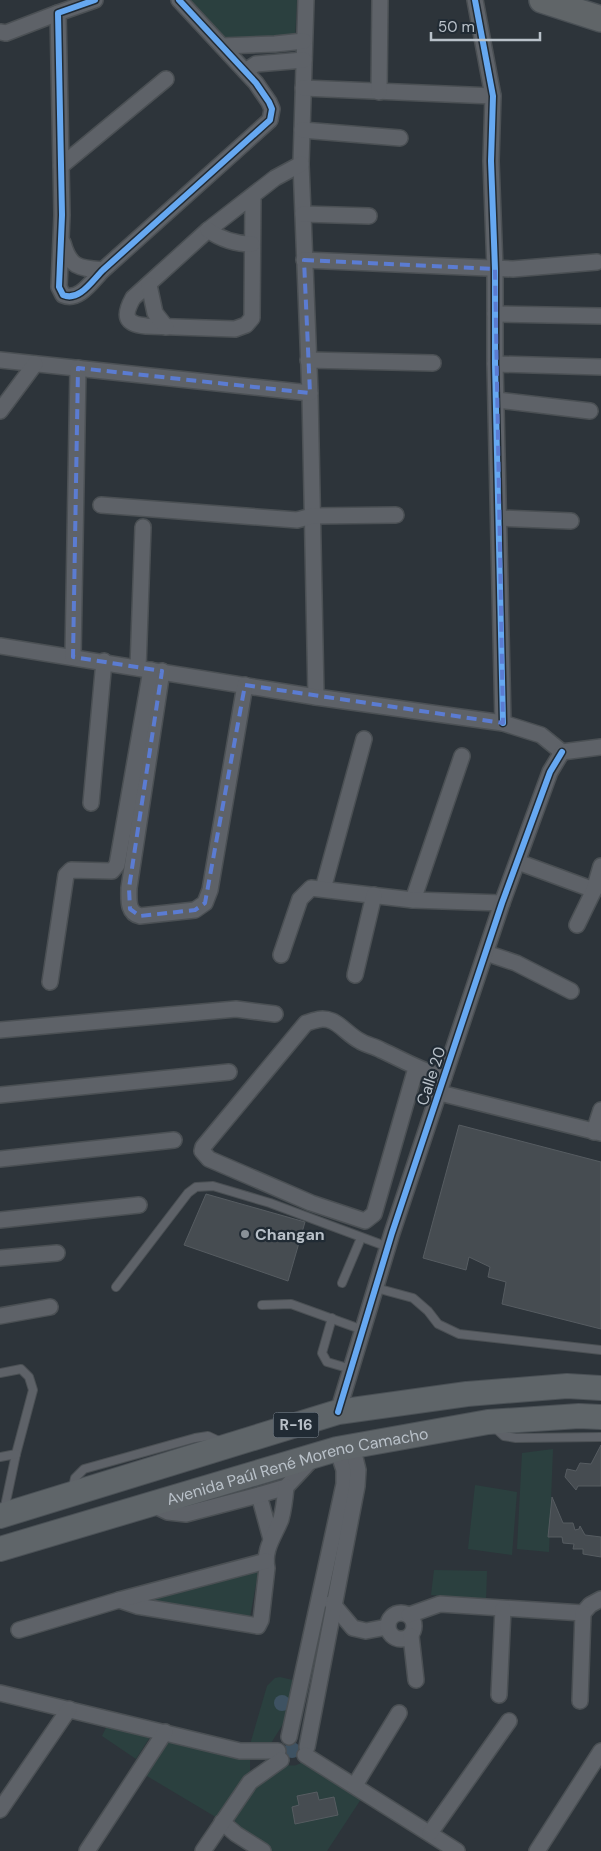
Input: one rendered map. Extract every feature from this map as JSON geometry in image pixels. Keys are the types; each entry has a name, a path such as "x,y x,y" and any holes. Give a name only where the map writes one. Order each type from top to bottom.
{"highway":[{"path":"542,0 601,19"}],"main road":[{"name":"Avenida Paúl René Moreno Camacho","path":"2,1516 338,1412 467,1394 567,1386 601,1388"},
{"name":"Avenida Paúl René Moreno Camacho","path":"0,1549 335,1449 488,1422 578,1416 601,1418"}],"street":[{"path":"0,32 6,33 95,0"},
{"path":"58,13 62,236 59,287 63,295 70,298 77,296 103,270 270,120 272,109 269,102 245,71 178,0"},
{"path":"306,0 302,164 310,393 316,697"},
{"path":"379,92 380,0"},
{"path":"475,0 493,96 491,161 495,269 495,364 503,723"},
{"path":"222,46 304,41"},
{"path":"245,71 256,64 304,60"},
{"path":"61,166 166,80"},
{"path":"303,88 493,96"},
{"path":"302,130 400,138"},
{"path":"252,196 252,318 246,325 236,329 136,326 130,322 126,315 127,308 133,298 150,285 208,230 275,178 302,164"},
{"path":"303,214 369,216"},
{"path":"208,230 220,239 240,244 252,244"},
{"path":"62,236 67,258 76,266 103,270"},
{"path":"304,260 495,269 597,262"},
{"path":"150,285 155,313 166,327"},
{"path":"495,314 601,316"},
{"path":"0,360 310,393"},
{"path":"308,360 433,363"},
{"path":"0,411 34,364"},
{"path":"495,364 601,367"},
{"path":"73,657 78,368"},
{"path":"497,400 590,411"},
{"path":"101,505 297,520 312,516 396,515"},
{"path":"499,518 571,521"},
{"path":"142,527 150,670 129,888 130,909 135,915 195,910 205,903 210,890 245,685"},
{"path":"0,646 316,697 503,723 541,735 562,752 601,747"},
{"path":"91,803 104,662"},
{"path":"50,982 66,875 71,870 112,871 117,865 150,670"},
{"path":"323,888 364,740"},
{"name":"Calle 20","path":"338,1412 388,1247 502,903 550,772 562,752"},
{"path":"413,900 462,756"},
{"path":"518,862 594,890"},
{"path":"577,925 594,890 601,866"},
{"path":"281,955 300,899 311,888 413,900 502,903"},
{"path":"355,975 374,895"},
{"path":"486,953 516,963 571,992"},
{"path":"0,1030 236,1009 275,1014"},
{"path":"416,1068 374,1214 365,1221 288,1194 209,1159 202,1151 203,1147 306,1023 321,1018 334,1021 359,1041 416,1068 444,1077"},
{"path":"0,1096 229,1072"},
{"path":"440,1093 598,1133 601,1110"},
{"path":"0,1159 174,1140"},
{"path":"0,1220 139,1205"},
{"path":"0,1258 57,1253"},
{"path":"0,1316 50,1307"},
{"path":"151,1504 168,1512 186,1514 286,1487 335,1449"},
{"path":"280,1755 279,1744 289,1736 344,1484 344,1470 335,1449"},
{"path":"0,1693 240,1751 280,1755 291,1764 297,1764 306,1751 358,1486 358,1470 335,1449"},
{"path":"119,1600 146,1607 258,1626 261,1620 267,1568 266,1561 271,1538 280,1521 286,1487"},
{"path":"259,1495 271,1538"},
{"path":"19,1630 119,1600 266,1561"},
{"path":"320,1597 334,1604 341,1616 353,1628 366,1631 387,1627"},
{"path":"580,1701 583,1614 590,1605 601,1599"},
{"path":"409,1615 440,1604 583,1614"},
{"path":"499,1696 503,1609"},
{"path":"411,1636 404,1640 396,1639 390,1635 387,1627 389,1620 394,1614 402,1612 409,1615 414,1621 414,1629 411,1636 416,1680"},
{"path":"0,1810 69,1709"},
{"path":"355,1785 399,1713"},
{"path":"430,1833 509,1721"},
{"path":"87,1851 165,1732"},
{"path":"289,1736 298,1738 306,1751 457,1851"},
{"path":"537,1851 601,1752"},
{"path":"203,1851 250,1782 280,1755"},
{"path":"222,1822 236,1834 264,1851"}],"lane":[{"path":"116,1288 188,1193 196,1187 213,1186 270,1203 388,1247"},
{"path":"342,1283 360,1238"},
{"path":"376,1288 413,1298 428,1311 438,1324 459,1334 601,1350"},
{"path":"262,1306 285,1303 363,1330"},
{"path":"332,1318 322,1353 327,1362 351,1369"},
{"path":"0,1373 21,1369 28,1377 33,1390 2,1516"},
{"path":"488,1422 504,1436 516,1438 601,1437"},
{"path":"0,1457 16,1454"},
{"path":"0,1492 9,1490"}],"highlighted area":[{"path":"304,260 495,269 503,723 245,685 205,903 195,910 140,916 130,909 129,888 162,671 73,657 78,368 310,393"}],"green space":[{"path":"190,0 297,0 295,39 228,41 207,25"},
{"path":"553,1449 549,1552 517,1549 522,1453"},
{"path":"475,1485 517,1492 512,1555 468,1549"},
{"path":"259,1568 250,1617 146,1599"},
{"path":"434,1570 487,1571 486,1600 431,1595"},
{"path":"280,1677 301,1682 296,1703 268,1748 249,1748 267,1686 275,1678"},
{"path":"108,1724 152,1734 136,1759 102,1736"},
{"path":"168,1733 250,1756 250,1776 219,1819 142,1773"},
{"path":"307,1758 365,1793 327,1851 270,1851 239,1832 232,1813 253,1785 281,1763 295,1765"}],"water":[{"path":"282,1695 288,1697 290,1703 288,1709 282,1711 276,1709 274,1703 276,1697"},
{"path":"292,1742 298,1744 300,1750 298,1756 292,1758 286,1756 284,1750 286,1744"}],"building":[{"path":"459,1125 601,1162 601,1329 502,1304 506,1282 488,1277 490,1267 469,1257 466,1270 423,1258"},
{"name":"Changan","path":"206,1194 305,1222 288,1281 184,1245"},
{"path":"601,1445 601,1486 578,1486 576,1490 565,1477 567,1469 576,1471 580,1463 591,1464"},
{"path":"552,1497 563,1523 573,1523 575,1530 579,1529 580,1526 585,1535 601,1537 601,1557 583,1554 583,1549 573,1549 574,1544 563,1543 562,1537 548,1537"},
{"path":"317,1792 319,1800 334,1797 338,1815 295,1824 292,1807 299,1805 297,1796"}],"cycle path":[{"path":"95,0 58,13 62,215 59,287 63,295 69,296 74,296 85,289 103,270 270,120 272,109 256,83 179,0"},
{"path":"475,0 493,96 491,161 495,269 495,364 503,723"},
{"path":"338,1412 392,1233 502,903 550,772 562,752"}],"place":[{"name":"Changan","path":"245,1234"}]}
